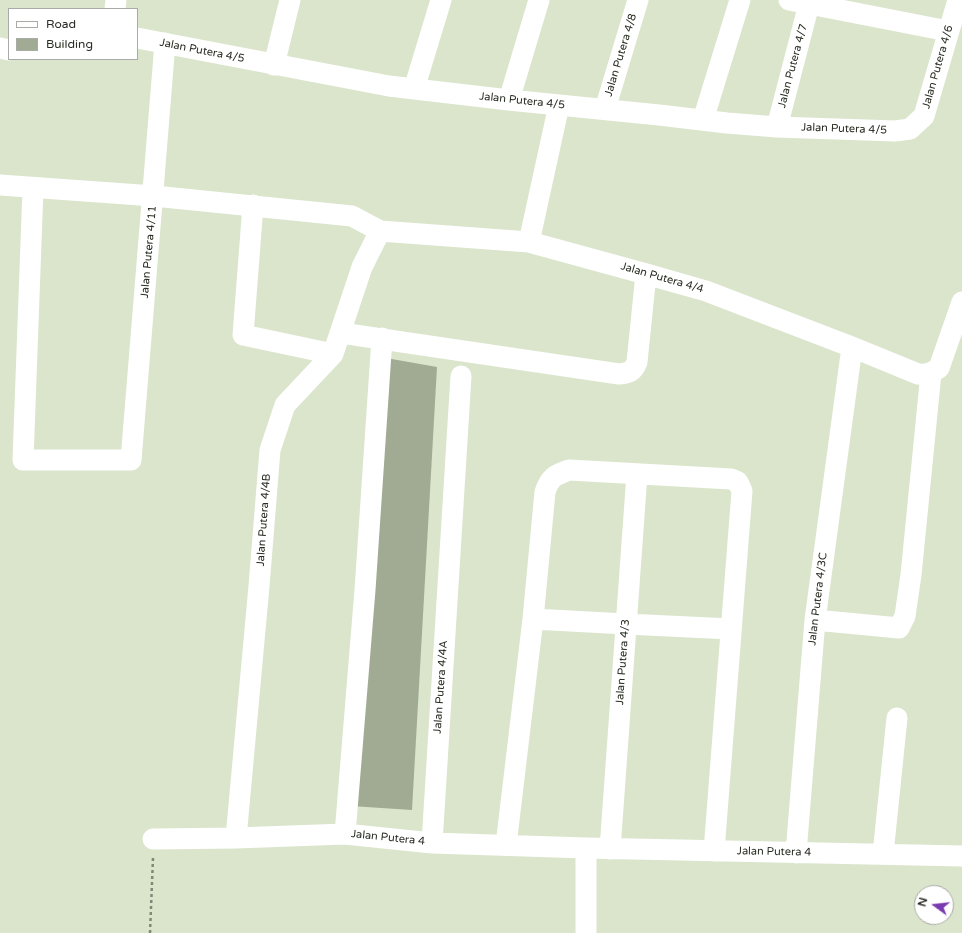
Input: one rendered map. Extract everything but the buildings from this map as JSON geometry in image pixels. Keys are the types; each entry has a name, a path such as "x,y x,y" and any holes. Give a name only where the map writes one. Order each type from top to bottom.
{"street":[{"path":"274,65 290,0"},
{"path":"414,89 441,0"},
{"path":"508,100 539,0"},
{"name":"Jalan Putera 4/8","path":"605,109 638,0"},
{"path":"703,120 740,0"},
{"path":"789,0 948,31"},
{"name":"Jalan Putera 4/6","path":"910,129 924,116 958,0"},
{"name":"Jalan Putera 4/7","path":"776,127 809,4"},
{"name":"Jalan Putera 4/5","path":"138,38 274,65 389,86 414,89 559,106 605,109 776,127 895,130 910,129"},
{"name":"Jalan Putera 4/11","path":"33,188 23,460 131,460 154,196 165,43"},
{"path":"528,242 559,106"},
{"path":"0,185 154,196 352,216 380,231"},
{"path":"253,205 243,335 334,354"},
{"name":"Jalan Putera 4/4","path":"380,231 528,242 706,291 918,374 923,375 931,373"},
{"name":"Jalan Putera 4/4B","path":"236,838 270,450 285,405 334,354 362,267 380,231"},
{"path":"341,333 619,374 628,374 634,370 637,362 646,274"},
{"path":"815,620 899,628 906,616 931,373 939,368 962,302"},
{"path":"345,834 365,590 382,338"},
{"name":"Jalan Putera 4/3C","path":"796,853 815,620 852,347"},
{"name":"Jalan Putera 4/4A","path":"432,842 461,376"},
{"path":"506,845 533,619 545,492 548,483 554,475 569,470 731,479 738,482 742,491 714,851"},
{"name":"Jalan Putera 4/3","path":"610,849 637,474"},
{"path":"533,619 731,629"},
{"path":"883,854 898,718"},
{"name":"Jalan Putera 4","path":"153,839 345,834 432,842"},
{"path":"432,842 586,848 586,933"},
{"name":"Jalan Putera 4","path":"586,848 962,856"}],"path":[{"path":"150,933 153,839"}]}
